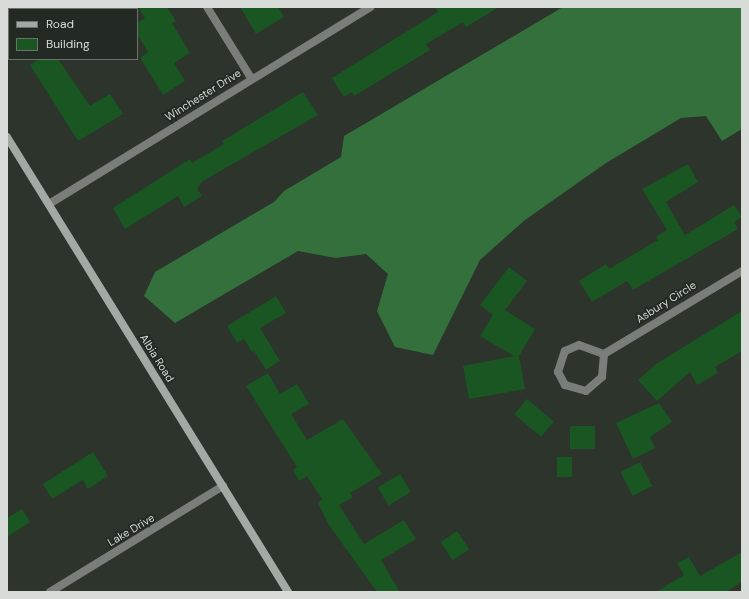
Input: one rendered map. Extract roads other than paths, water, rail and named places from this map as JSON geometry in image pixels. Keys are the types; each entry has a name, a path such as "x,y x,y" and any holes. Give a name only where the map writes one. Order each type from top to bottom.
{"street":[{"path":"207,7 250,78"},
{"name":"Winchester Drive","path":"49,204 250,78 370,7"},
{"name":"Albia Road","path":"7,137 288,592"},
{"name":"Asbury Circle","path":"604,354 742,271"},
{"path":"587,346 604,354 602,377 592,388 571,389 560,379 560,358 572,347 587,346"},
{"name":"Lake Drive","path":"50,592 223,486"}]}
